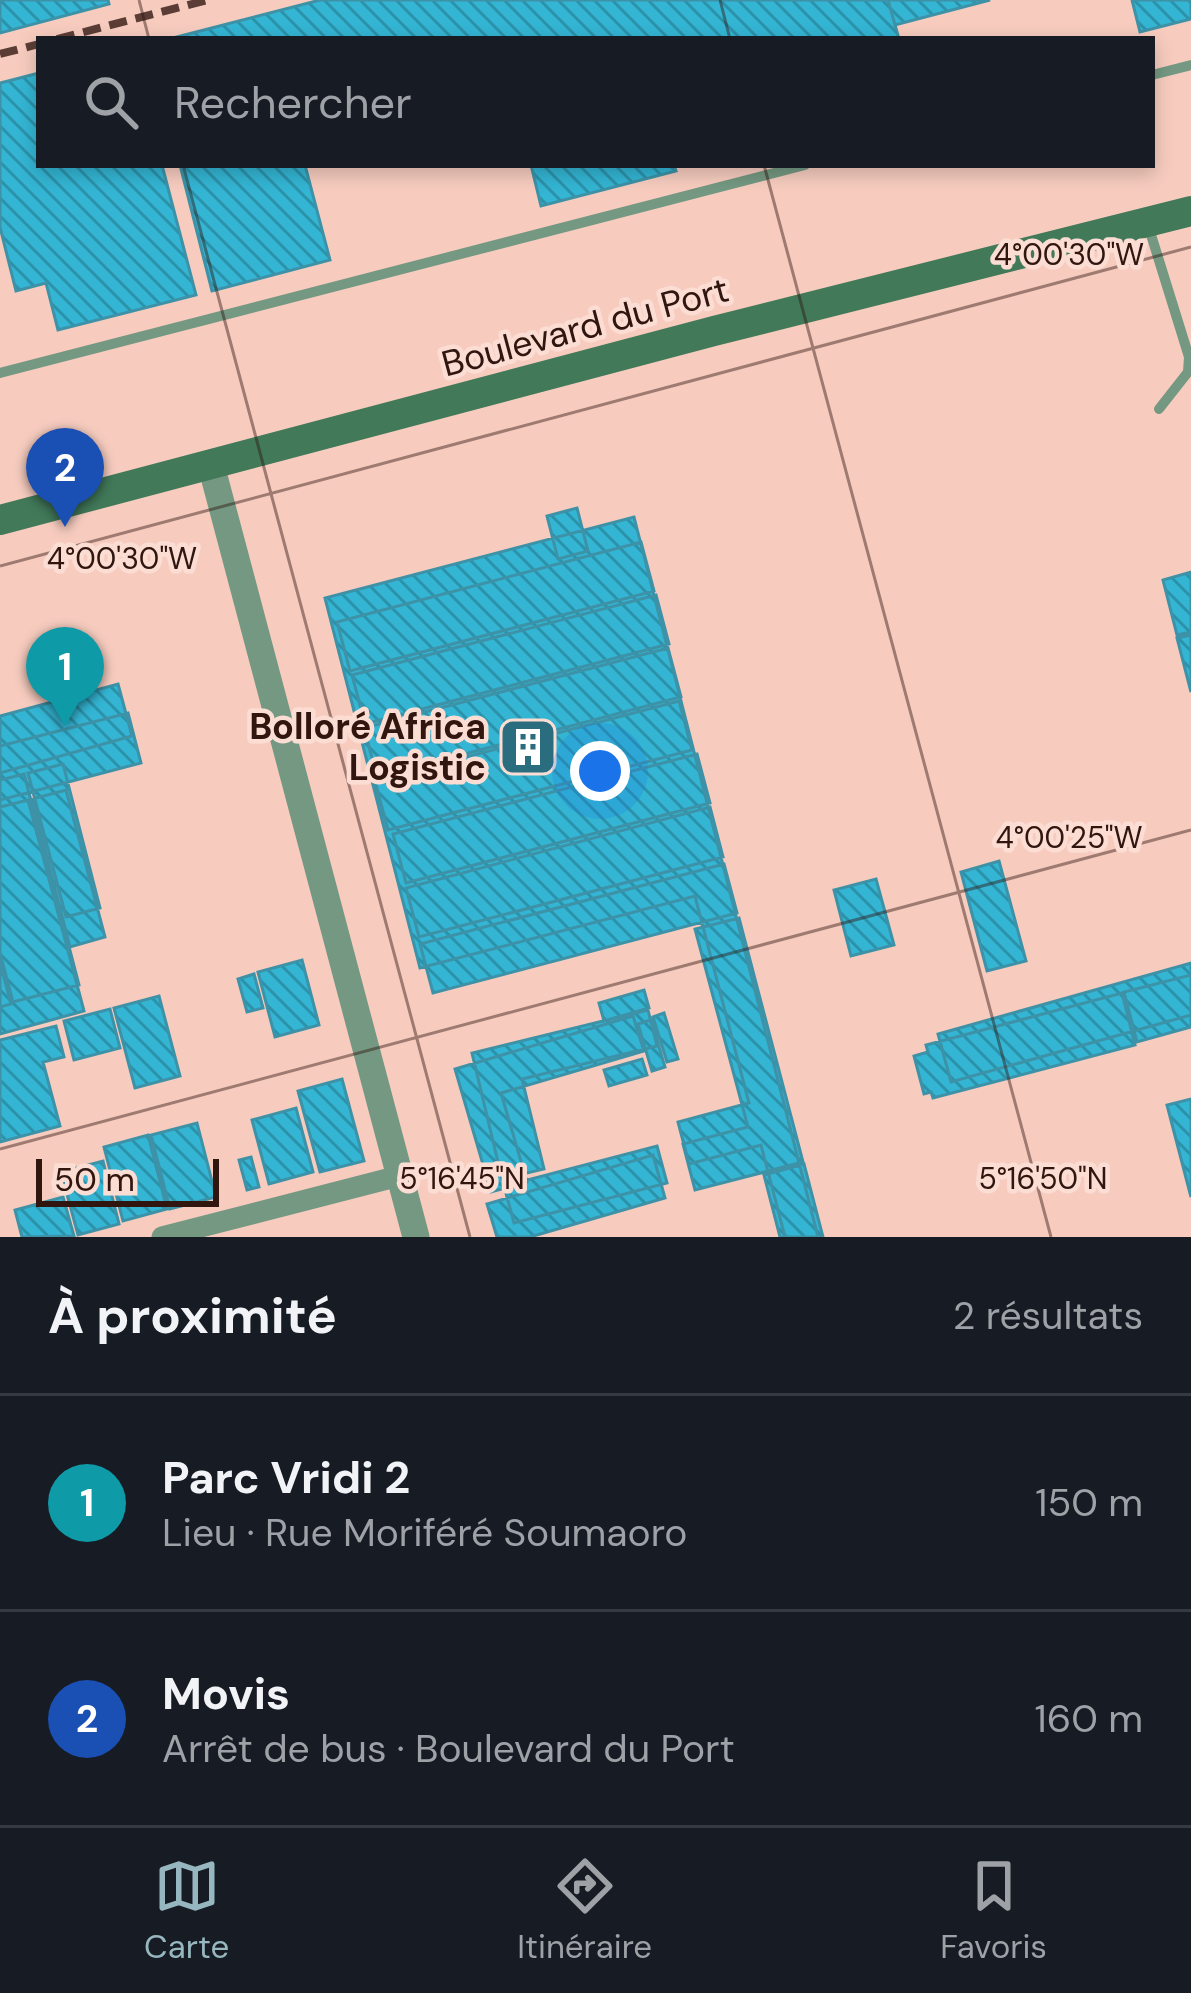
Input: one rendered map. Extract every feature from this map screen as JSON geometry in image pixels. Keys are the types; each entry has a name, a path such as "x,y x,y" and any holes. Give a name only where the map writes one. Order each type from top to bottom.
{"main road":[{"name":"Boulevard du Port","path":"0,520 1191,211"}],"street":[{"path":"211,465 416,1237"},
{"path":"162,1237 400,1176"}],"lane":[{"path":"1155,74 1191,65"},
{"path":"0,374 793,168"},
{"path":"1148,221 1189,357 1188,372 1159,409"}],"building":[{"path":"0,0 108,0 109,4 0,33"},
{"path":"320,0 888,0 898,36 181,36"},
{"path":"888,0 990,0 895,25"},
{"path":"1132,0 1191,0 1191,19 1140,32"},
{"path":"36,74 36,168 163,168 196,295 58,330 46,283 16,291 0,227 0,83"},
{"path":"181,168 306,168 330,260 212,291"},
{"path":"532,168 676,171 541,206"},
{"path":"577,508 588,551 558,559 547,516"},
{"name":"Bolloré Africa Logistic","path":"634,517 818,1237 785,1237 761,1145 689,1164 678,1122 749,1103 695,896 420,968 325,598"},
{"path":"641,542 654,591 350,671 337,622"},
{"path":"1191,572 1191,632 1177,635 1163,580"},
{"path":"656,595 669,644 365,724 352,675"},
{"path":"1191,635 1191,692 1177,638"},
{"path":"668,648 681,697 377,777 364,728"},
{"path":"118,684 132,736 0,773 0,716"},
{"path":"679,701 692,750 388,830 375,781"},
{"path":"128,713 141,763 0,800 0,746"},
{"path":"697,754 710,803 406,883 393,834"},
{"path":"63,764 100,908 66,917 28,773"},
{"path":"24,774 79,985 13,1002 0,953 0,780"},
{"path":"66,790 105,937 70,947 32,799"},
{"path":"28,800 84,1011 0,1034 0,807"},
{"path":"710,807 723,857 419,937 406,888"},
{"path":"999,861 1026,961 987,971 961,872"},
{"path":"724,864 737,913 433,993 420,944"},
{"path":"876,879 894,945 851,956 834,890"},
{"path":"739,918 803,1162 695,1190 683,1144 748,1127 695,929"},
{"path":"302,960 319,1025 275,1037 258,972"},
{"path":"0,962 11,1004 0,1007"},
{"path":"1191,963 1191,1015 951,1082 938,1034"},
{"path":"254,974 263,1008 247,1012 238,979"},
{"path":"1191,975 1191,1027 1137,1042 1124,992"},
{"path":"644,990 649,1008 604,1021 599,1003"},
{"path":"1122,993 1135,1045 933,1098 931,1092 924,1094 914,1056 928,1052 926,1045"},
{"path":"159,996 180,1076 135,1088 114,1008"},
{"path":"110,1009 120,1048 74,1060 64,1021"},
{"path":"648,1010 657,1046 522,1079 544,1169 502,1179 472,1053"},
{"path":"664,1013 678,1059 667,1062 653,1017"},
{"path":"633,1016 644,1051 501,1093 527,1182 491,1192 455,1069"},
{"path":"651,1020 665,1067 652,1071 638,1024"},
{"path":"56,1026 64,1057 43,1062 60,1126 0,1142 0,1040"},
{"path":"642,1059 647,1075 609,1086 604,1070"},
{"path":"342,1079 364,1161 320,1172 298,1091"},
{"path":"1191,1099 1191,1197 1167,1105"},
{"path":"296,1108 313,1172 269,1184 252,1120"},
{"path":"197,1123 216,1197 170,1209 151,1135"},
{"path":"148,1135 167,1209 123,1221 104,1147"},
{"path":"657,1146 667,1183 514,1223 504,1186"},
{"path":"653,1155 665,1198 530,1237 497,1237 487,1204"},
{"path":"251,1157 259,1187 247,1190 239,1160"},
{"path":"103,1161 119,1224 78,1235 61,1172"},
{"path":"804,1164 823,1237 780,1237 764,1175"},
{"path":"63,1197 74,1236 22,1237 15,1210"}],"railway":[{"path":"69,36 208,0"},
{"path":"0,54 36,45"}],"place":[{"name":"Movis","path":"65,527"},
{"name":"Parc Vridi 2","path":"65,726"},
{"name":"Bolloré Africa Logistic","path":"528,747"}]}
